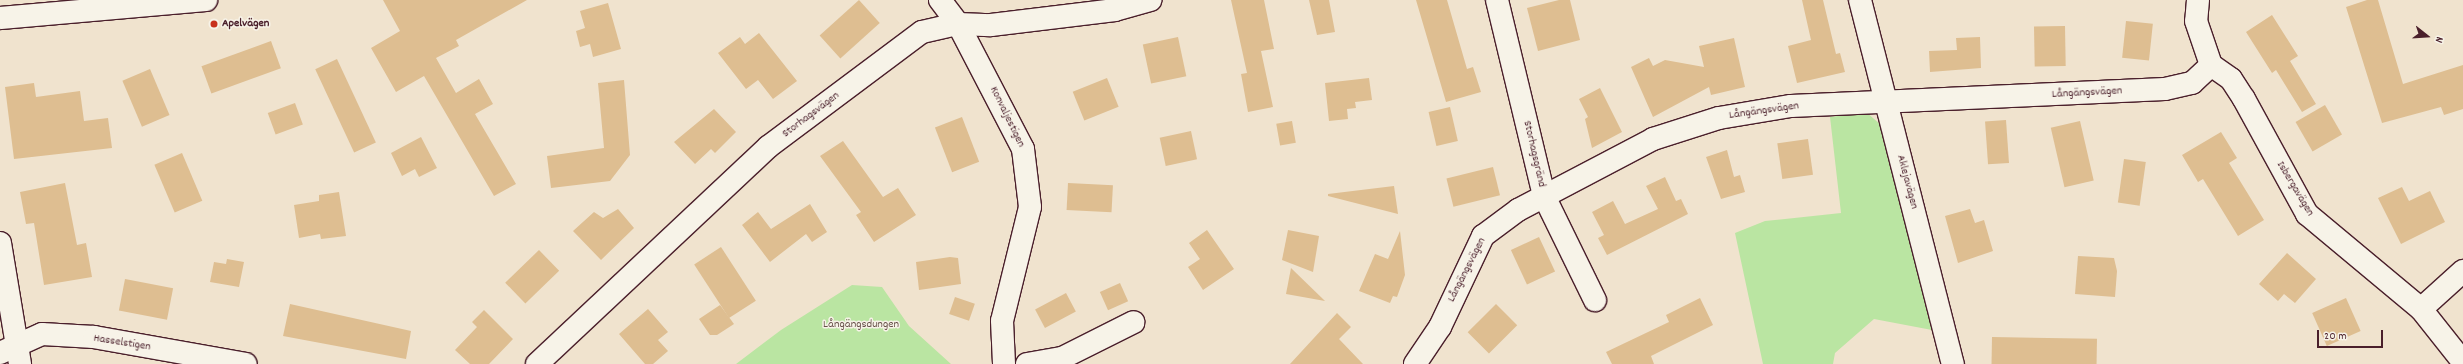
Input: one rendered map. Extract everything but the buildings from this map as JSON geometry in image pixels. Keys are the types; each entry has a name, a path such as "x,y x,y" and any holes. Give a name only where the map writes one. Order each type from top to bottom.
{"street":[{"path":"0,18 206,0"},
{"name":"Konvaljestigen","path":"940,0 958,24 1023,149 1030,207 1002,321 1004,364"},
{"name":"Storhagsvägen","path":"536,364 768,148 922,32 958,24 990,25 1108,11 1151,0"},
{"name":"Storhagsgränd","path":"1497,0 1544,196 1595,300"},
{"name":"Aklejavägen","path":"1860,0 1953,364"},
{"path":"2198,0 2196,21 2211,65"},
{"name":"Långängsvägen","path":"1415,364 1440,327 1483,236 1518,210 1653,139 1719,118 1791,106 2165,89 2192,83 2211,65"},
{"name":"Isbergavägen","path":"2211,65 2231,79 2244,99 2307,214 2421,309 2463,362"},
{"path":"0,244 12,353"},
{"path":"2421,309 2463,271"},
{"path":"1026,364 1062,358 1134,322"},
{"name":"Hasselstigen","path":"12,353 42,334 94,337 246,364"}],"green space":[{"path":"1866,112 1881,125 1932,330 1874,319 1835,353 1833,364 1763,364 1735,233 1765,221 1841,213 1830,117"},
{"name":"Långängsdungen","path":"852,285 882,287 909,326 951,364 736,364 781,330"}],"place":[{"name":"Apelvägen","path":"214,24"}]}
